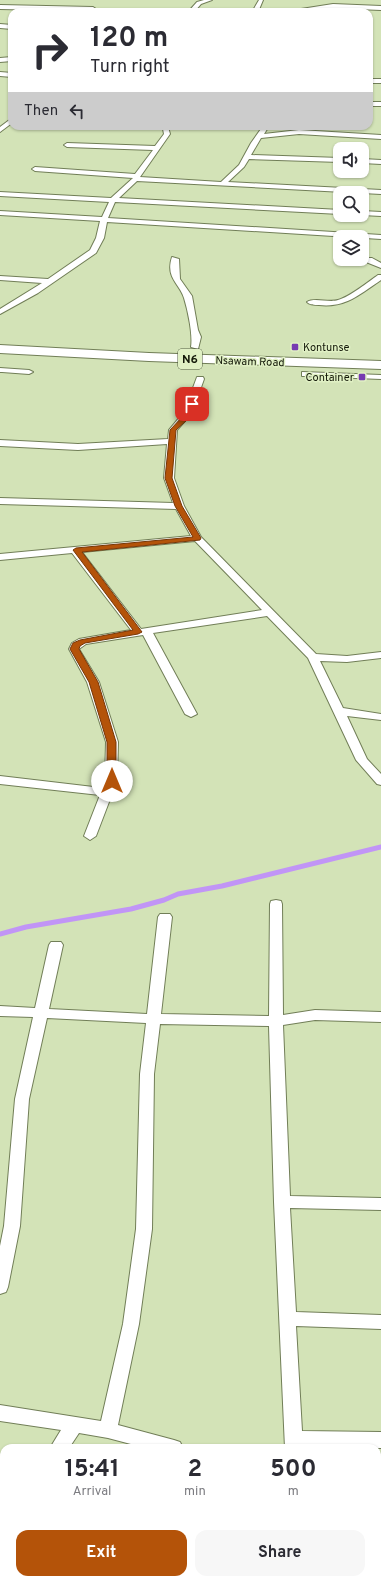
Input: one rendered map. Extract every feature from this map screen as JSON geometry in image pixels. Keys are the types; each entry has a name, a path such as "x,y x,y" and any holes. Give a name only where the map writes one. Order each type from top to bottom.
{"highway":[{"name":"Nsawam Road","path":"0,340 381,354"},
{"name":"Nsawam Road","path":"0,349 149,357 381,365"}],"street":[{"path":"194,8 199,2 210,0"},
{"path":"256,0 261,0"},
{"path":"95,8 96,1"},
{"path":"317,8 333,6 381,8"},
{"path":"0,7 24,8"},
{"path":"0,130 8,123"},
{"path":"0,312 67,271 93,251 100,238 104,220 113,200 136,178 167,134 166,130"},
{"path":"222,184 242,166 264,130"},
{"path":"260,136 299,132 381,137"},
{"path":"67,145 157,148"},
{"path":"247,157 333,160"},
{"path":"369,161 381,162"},
{"path":"35,169 222,184 381,192"},
{"path":"0,194 333,212"},
{"path":"0,213 381,237"},
{"path":"369,213 381,214"},
{"path":"175,259 176,278 188,296 194,330 197,337 195,347"},
{"path":"369,260 381,266"},
{"path":"311,302 330,304 342,302 381,277"},
{"path":"0,278 50,281"},
{"path":"2,370 19,373 29,372"},
{"path":"305,374 381,377"},
{"path":"200,379 188,413 173,430 169,478 179,506 197,538 313,657 362,760 381,782"},
{"path":"0,443 78,447 173,441"},
{"path":"0,501 179,506"},
{"path":"0,557 197,538"},
{"path":"76,550 142,631 191,714"},
{"path":"90,836 112,781 112,742 93,682 74,649 76,645 83,641 270,612"},
{"path":"313,657 347,659 381,655"},
{"path":"338,711 381,717"},
{"path":"0,780 107,792"},
{"path":"276,904 276,1021 282,1202 294,1443 381,1440"},
{"path":"108,1430 131,1324 144,1229 147,1074 165,917"},
{"path":"0,1287 12,1226 22,1099 56,945"},
{"path":"0,1011 154,1018 276,1021 315,1015 381,1017"},
{"path":"282,1202 381,1204"},
{"path":"287,1319 381,1322"},
{"path":"0,1413 74,1426 108,1430 159,1444"},
{"path":"62,1444 74,1426"}],"waterway":[{"path":"0,934 26,927 131,909 164,900 178,894 222,886 381,847"}],"place":[{"name":"Kontunse","path":"295,347"},
{"name":"Container","path":"362,377"}],"route":[{"path":"112,781 112,742 93,682 74,649 76,645 83,641 138,632 76,550 197,538 179,506 169,478 173,430 186,417 192,404"}]}
